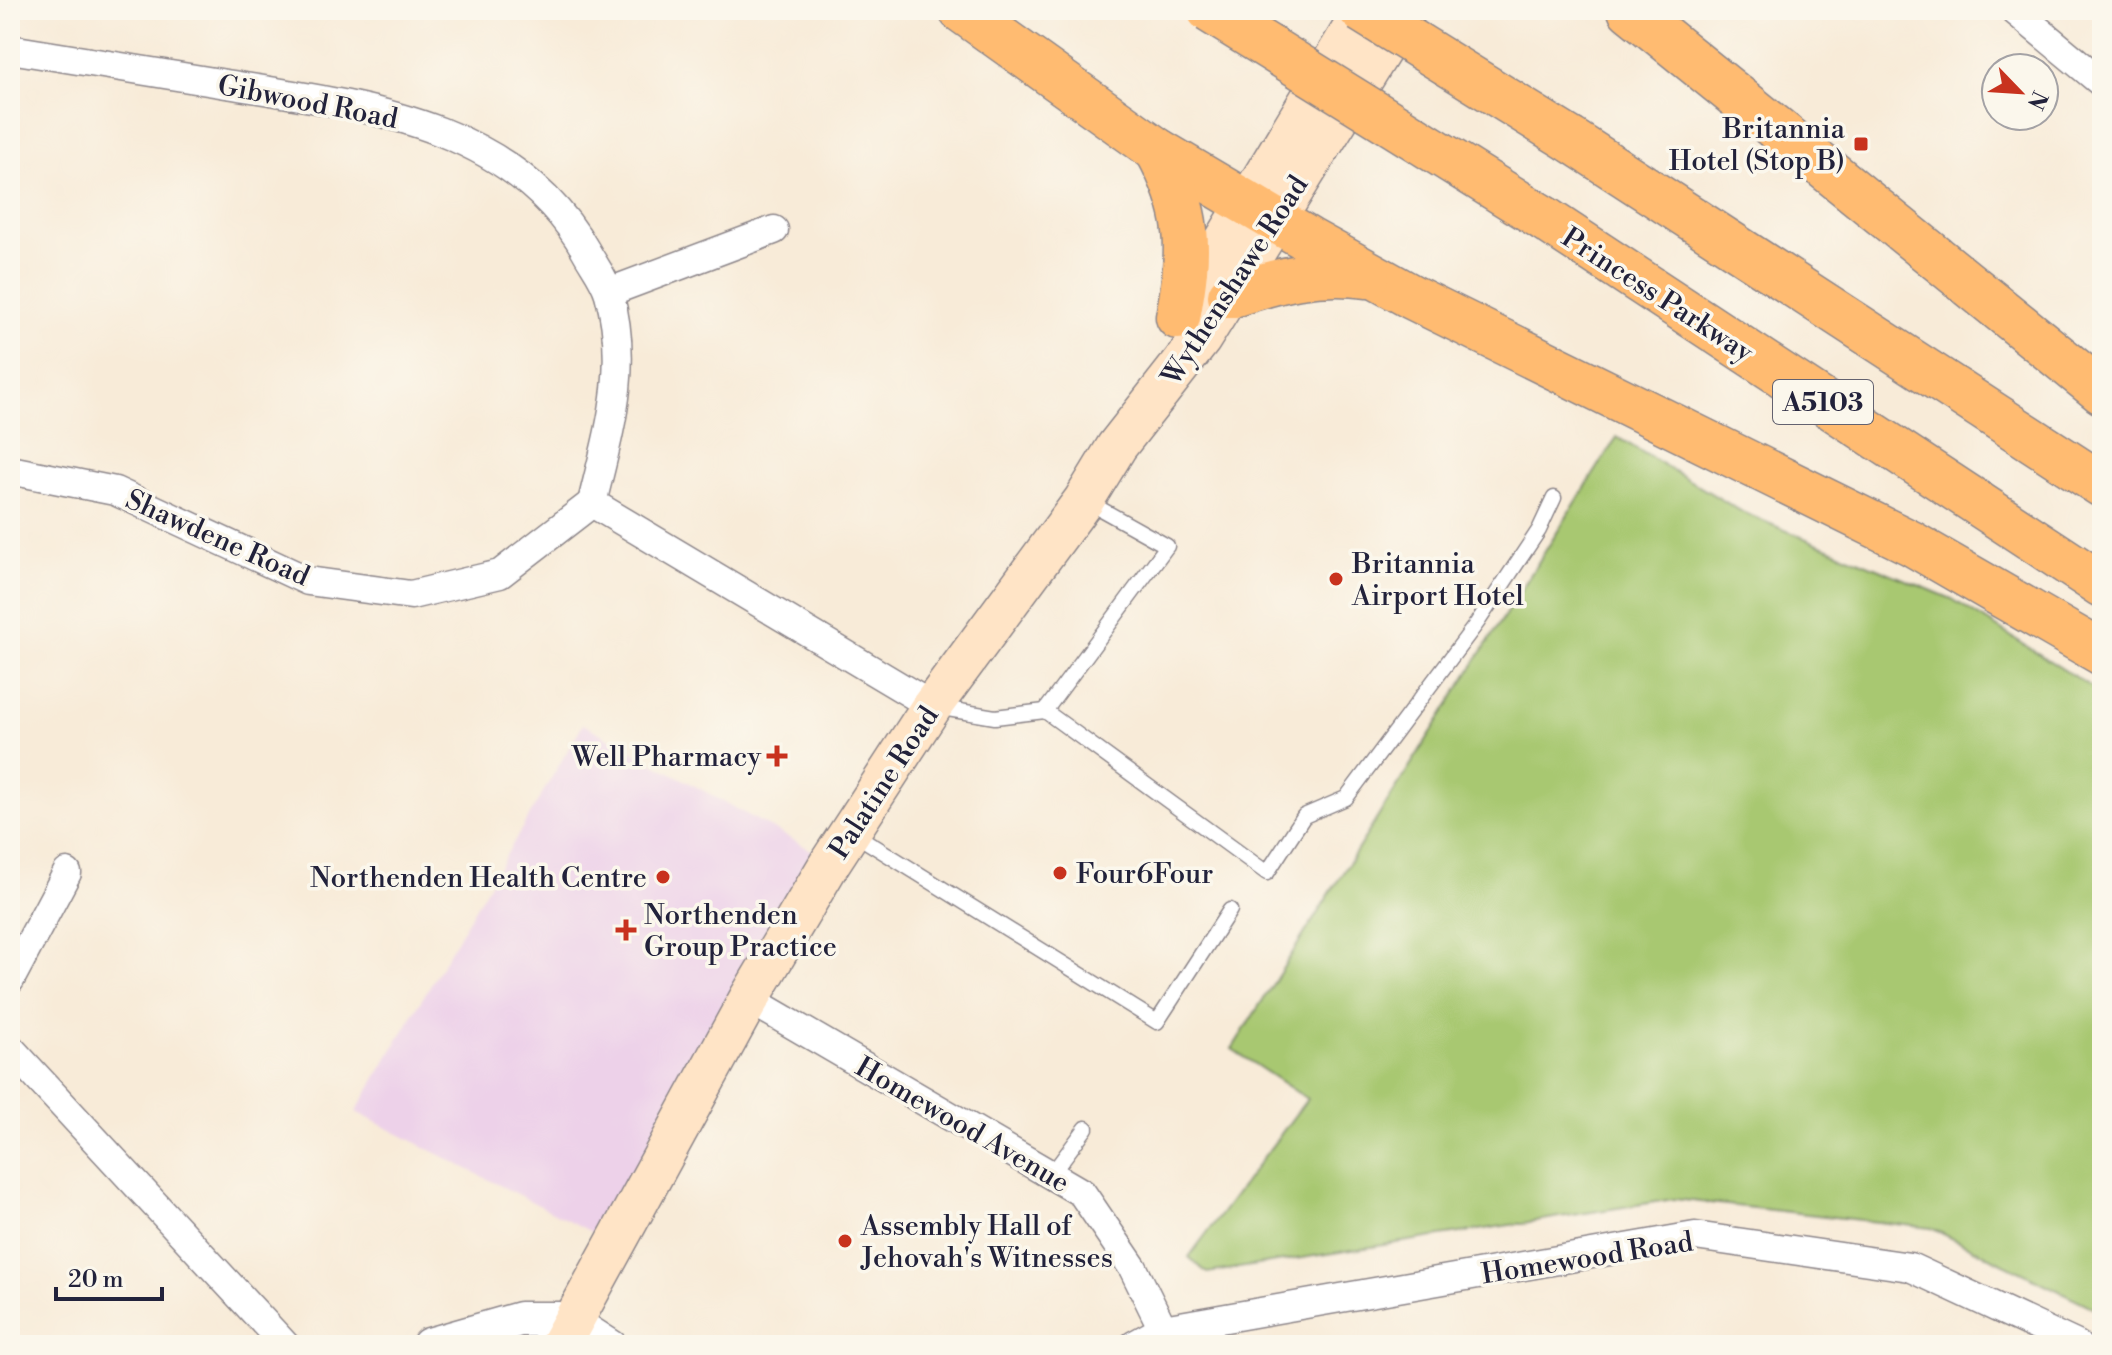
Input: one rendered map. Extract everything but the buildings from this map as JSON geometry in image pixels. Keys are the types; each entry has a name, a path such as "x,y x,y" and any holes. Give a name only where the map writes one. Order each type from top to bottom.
{"highway":[{"path":"961,10 1157,150 1377,277 1911,543 2102,653"},
{"name":"Princess Parkway","path":"1209,10 1545,219 2102,585"},
{"name":"A5103","path":"1363,10 1571,140 2102,485"},
{"path":"1630,10 2102,392"},
{"path":"1157,150 1174,181 1184,215 1188,267 1178,317"},
{"path":"1230,296 1296,274 1340,272 1377,277"}],"main road":[{"name":"Wythenshawe Road","path":"1117,446 1201,339 1230,296 1262,210 1363,10"},
{"name":"Wythenshawe Road","path":"1117,446 1178,317 1262,210 1406,10"},
{"name":"Palatine Road","path":"566,1332 749,999 850,831 932,706 1084,500 1117,446"}],"street":[{"path":"2014,10 2102,83"},
{"name":"Gibwood Road","path":"10,49 360,106 473,144 528,180 572,226 609,292 617,343 618,391 592,503"},
{"path":"609,292 774,230"},
{"name":"Shawdene Road","path":"10,470 115,491 308,581 411,595 500,574 592,503"},
{"path":"592,503 932,706"},
{"path":"10,980 67,873"},
{"name":"Homewood Avenue","path":"749,999 1082,1193 1111,1231 1163,1329"},
{"path":"10,1048 285,1345"},
{"name":"Homewood Road","path":"1134,1345 1163,1329 1695,1236 1910,1267 2077,1345"},
{"path":"429,1345 520,1319 613,1345"}],"lane":[{"path":"932,706 995,717 1045,711 1267,873 1304,816 1346,798 1477,623 1539,530 1554,498"},
{"path":"1045,711 1167,546 1084,500"},
{"path":"850,831 1157,1022 1230,910"},
{"path":"1051,1175 1086,1128"}],"shaded area":[{"name":"Northenden Group Practice","path":"583,724 831,861 615,1244 356,1112"}],"green space":[{"path":"1617,437 1744,513 1952,599 2102,694 2102,1312 1931,1228 1674,1199 1207,1273 1189,1257 1307,1099 1232,1049"}],"place":[{"name":"Britannia Hotel (Stop B)","path":"1861,144"},
{"name":"Britannia Airport Hotel","path":"1336,579"},
{"name":"Well Pharmacy","path":"777,756"},
{"name":"Four6Four","path":"1060,873"},
{"name":"Northenden Health Centre","path":"663,877"},
{"name":"Northenden Group Practice","path":"626,930"},
{"name":"Assembly Hall of Jehovah's Witnesses","path":"845,1241"}]}
